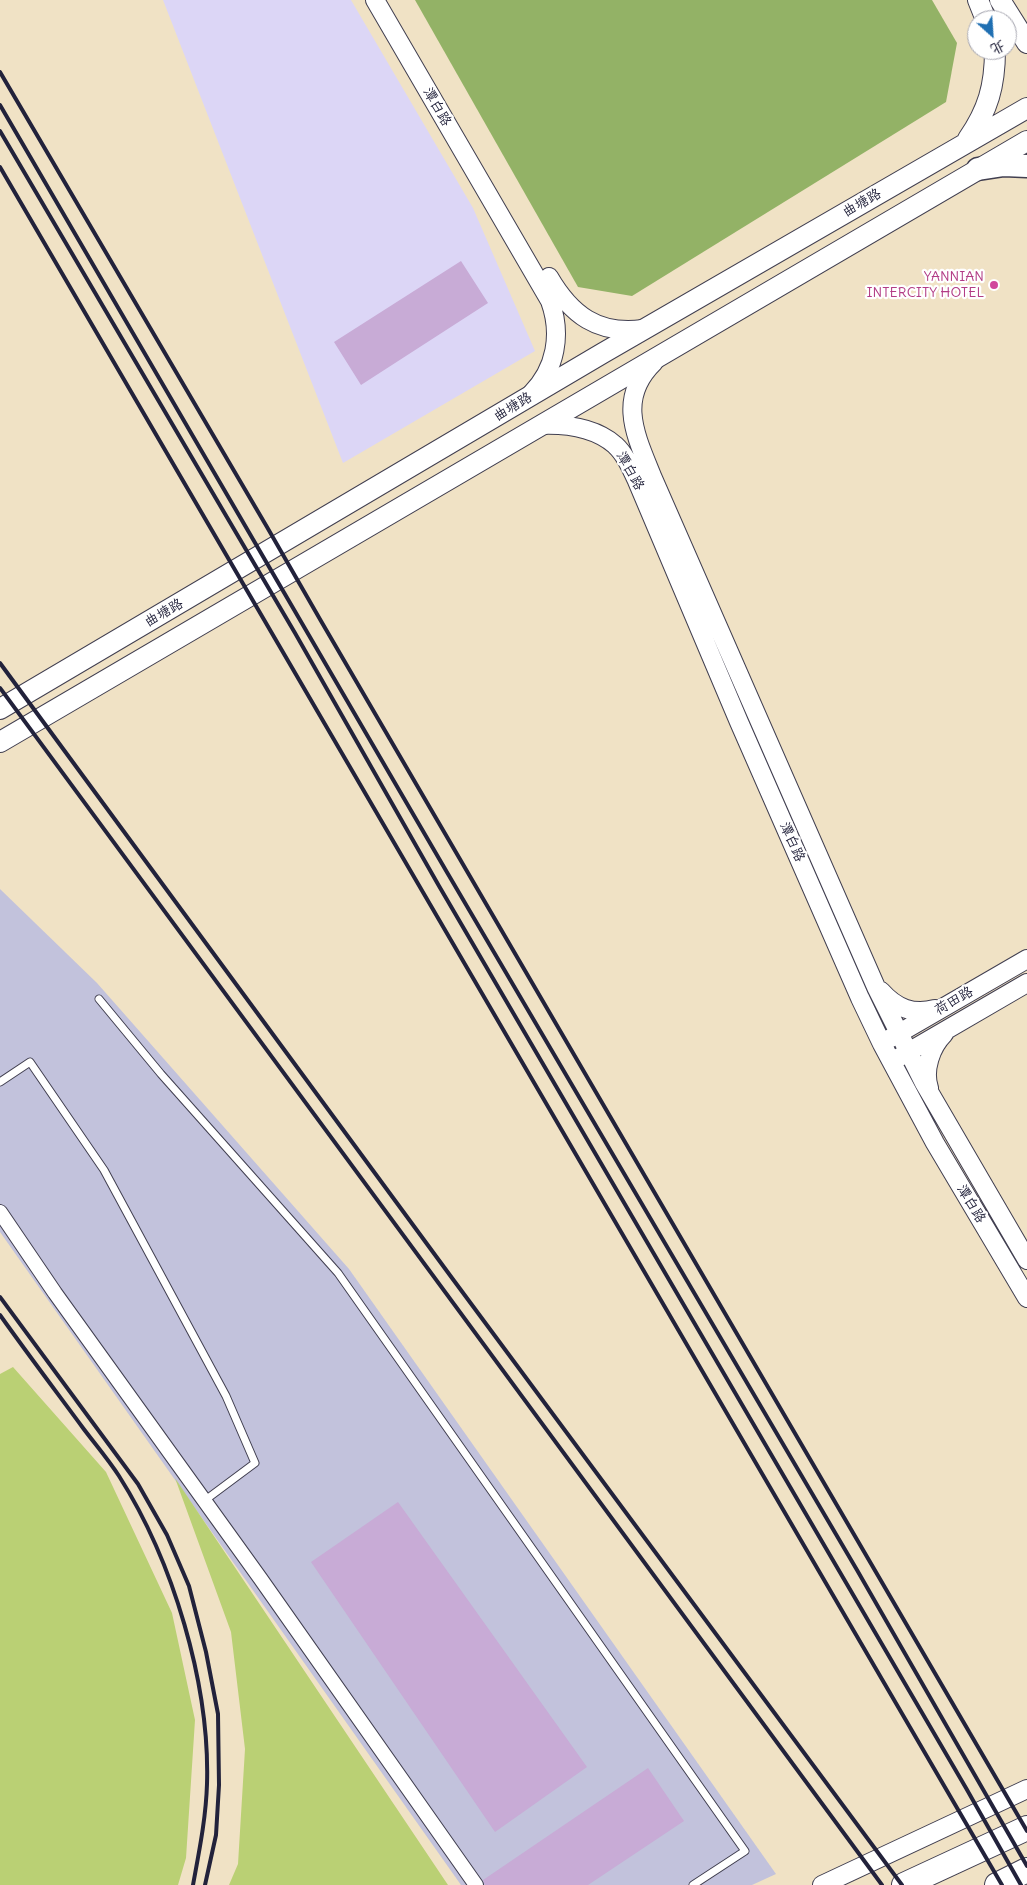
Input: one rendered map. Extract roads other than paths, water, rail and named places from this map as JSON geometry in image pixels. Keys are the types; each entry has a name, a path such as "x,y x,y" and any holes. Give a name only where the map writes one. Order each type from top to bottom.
{"highway":[{"path":"904,1885 1027,1828"},
{"path":"997,1885 1027,1870"}],"main road":[{"path":"1000,0 1027,43"},
{"path":"966,143 977,126 990,95 994,82 995,60"},
{"name":"曲塘路","path":"0,709 646,328 1027,108"},
{"name":"曲塘路","path":"0,742 1027,141"},
{"path":"978,169 1027,166"}],"street":[{"name":"潭白路","path":"375,0 550,301 555,314 555,349 552,361 543,380 525,400"},
{"name":"潭白路","path":"388,0 559,294 571,307 595,324 610,330 627,331 646,328"},
{"name":"潭白路","path":"662,354 639,380 633,396 632,413 635,430 652,476 875,984 933,1098 1027,1260"},
{"name":"潭白路","path":"541,425 564,424 580,427 598,434 615,445 627,460 638,480 755,758 882,1044 935,1143 1027,1298"},
{"name":"荷田路","path":"882,1044 1027,959"},
{"name":"荷田路","path":"891,1062 1027,983"},
{"path":"875,984 887,998 906,1010 915,1012 927,1011 947,1006"},
{"path":"933,1098 927,1083 926,1072 940,1038 951,1028"},
{"path":"0,1212 55,1293 476,1885"},
{"path":"822,1885 1027,1789"}],"lane":[{"path":"99,999 161,1074 338,1273 745,1851 693,1885"},
{"path":"0,1082 30,1062 104,1170 226,1396 255,1464 204,1501"}],"railway":[{"path":"0,72 1027,1831"},
{"path":"0,105 448,874 857,1570 1027,1866"},
{"path":"0,131 295,633 439,886 1021,1885"},
{"path":"0,167 1002,1885"},
{"path":"0,663 452,1278 902,1885"},
{"path":"0,688 882,1885"},
{"path":"0,1297 138,1484 167,1535 189,1586 206,1652 218,1714 219,1785 216,1835 205,1885"},
{"path":"0,1315 119,1476 156,1546 171,1584 195,1665 206,1746 207,1784 205,1809 193,1885"}],"place":[{"name":"YANNIAN INTERCITY HOTEL","path":"994,285"}]}
